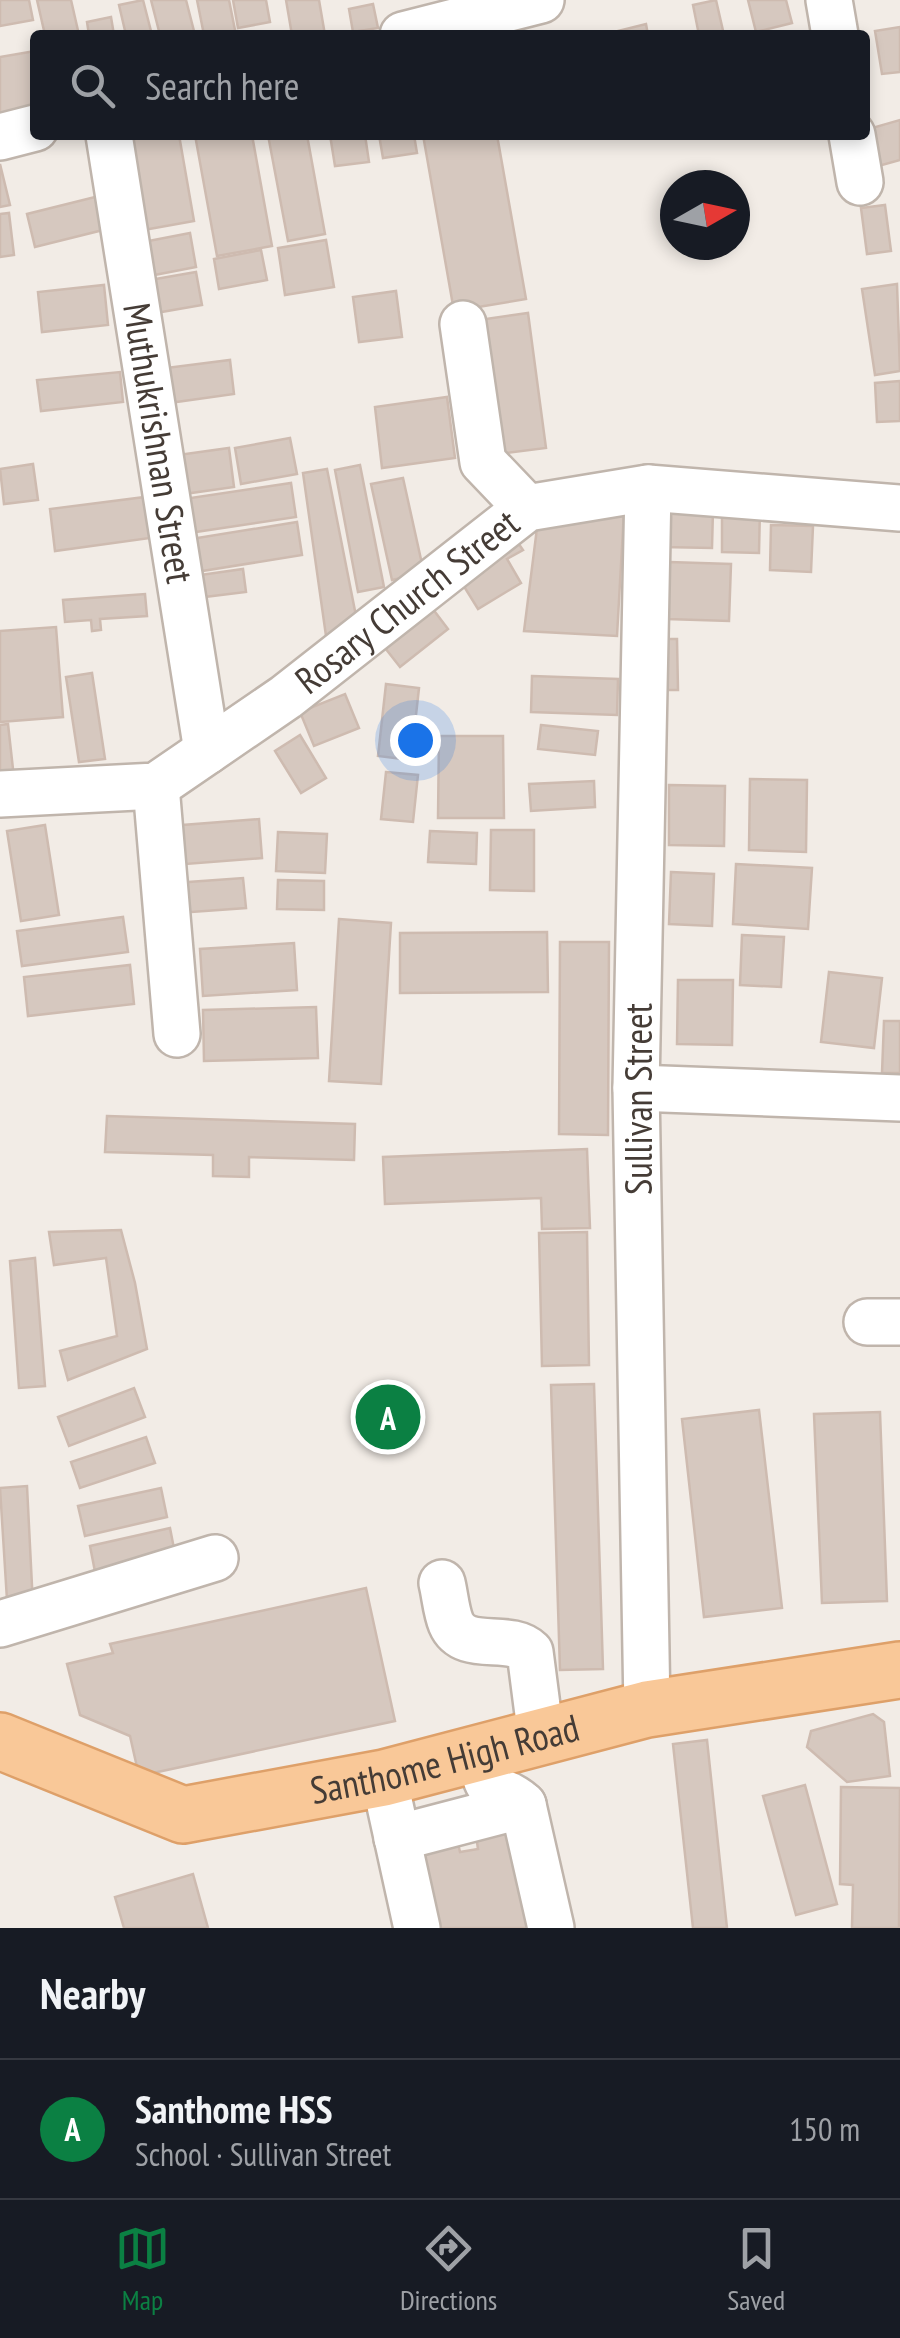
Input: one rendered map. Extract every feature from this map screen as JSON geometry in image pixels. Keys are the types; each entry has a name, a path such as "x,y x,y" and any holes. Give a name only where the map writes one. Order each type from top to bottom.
{"main road":[{"name":"Santhome High Road","path":"0,1741 183,1815 384,1778 647,1709 900,1670"}],"street":[{"path":"424,30 541,0"},
{"path":"829,0 834,30"},
{"path":"0,137 30,129"},
{"name":"Muthukrishnan Street","path":"111,140 207,751"},
{"path":"853,140 860,182"},
{"path":"464,324 483,462 527,508"},
{"name":"Rosary Church Street","path":"156,786 286,697 527,508 648,488 900,508"},
{"name":"Sullivan Street","path":"647,1709 636,1088 648,488"},
{"path":"0,794 156,786 177,1034"},
{"path":"636,1088 900,1098"},
{"path":"0,1624 215,1558"},
{"path":"442,1582 452,1626 468,1639 513,1641 530,1652 540,1737"},
{"path":"480,1755 486,1783 495,1793 513,1796 524,1805 551,1928"},
{"path":"384,1778 417,1928"},
{"path":"397,1838 524,1805"}],"building":[{"path":"0,0 29,0 33,20 0,26"},
{"path":"37,0 71,0 78,30 44,30"},
{"path":"143,0 151,30 125,30 119,5"},
{"path":"151,0 186,0 194,30 159,30"},
{"path":"197,0 229,0 235,30 203,30"},
{"path":"233,0 266,0 270,22 238,28"},
{"path":"286,0 319,0 324,30 291,30"},
{"path":"716,0 723,30 698,30 693,5"},
{"path":"748,0 786,0 792,23 756,30"},
{"path":"373,4 378,28 353,30 349,9"},
{"path":"111,17 113,30 88,30 87,22"},
{"path":"646,24 647,30 622,30"},
{"path":"900,27 900,72 882,74 875,31"},
{"path":"30,52 30,112 0,118 0,57"},
{"path":"900,120 900,160 875,167 868,140 870,129"},
{"path":"122,140 180,140 194,221 138,231"},
{"path":"196,140 253,140 272,246 217,256"},
{"path":"269,140 308,140 325,234 288,241"},
{"path":"331,140 366,140 369,162 335,166"},
{"path":"380,140 415,140 417,153 383,158"},
{"path":"424,140 498,140 526,299 454,311"},
{"path":"0,164 10,205 0,207"},
{"path":"95,197 103,230 35,247 27,214"},
{"path":"885,205 891,251 867,254 861,208"},
{"path":"9,213 14,255 0,257 0,214"},
{"path":"190,233 196,267 139,278 133,244"},
{"path":"326,240 334,287 285,295 278,248"},
{"path":"261,250 267,280 219,289 214,259"},
{"path":"196,272 202,305 150,314 144,281"},
{"path":"897,284 900,371 875,375 862,289"},
{"path":"104,285 108,325 42,332 38,292"},
{"path":"396,291 402,337 359,342 353,297"},
{"path":"528,313 546,448 490,455 472,321"},
{"path":"230,360 234,394 162,404 158,369"},
{"path":"120,372 123,402 41,411 37,380"},
{"path":"900,381 900,421 877,422 875,383"},
{"path":"447,397 455,458 382,468 375,407"},
{"path":"290,438 297,474 241,484 235,448"},
{"path":"229,448 234,487 184,494 178,455"},
{"path":"33,464 38,500 4,504 0,469"},
{"path":"360,465 384,587 358,592 335,470"},
{"path":"327,469 357,621 327,643 303,473"},
{"path":"403,478 424,573 392,580 371,484"},
{"path":"291,483 296,517 189,533 184,499"},
{"path":"145,497 150,538 55,551 50,509"},
{"path":"722,508 760,508 759,553 722,552"},
{"path":"665,509 713,510 712,548 663,547"},
{"path":"624,511 617,636 524,631 537,528"},
{"path":"297,522 302,555 196,572 191,539"},
{"path":"771,525 813,526 811,572 770,570"},
{"path":"514,537 523,550 507,559 521,583 478,609 455,572"},
{"path":"669,562 731,564 729,621 667,619"},
{"path":"243,569 246,592 196,598 193,576"},
{"path":"145,594 147,616 100,619 101,630 92,631 91,620 65,622 63,600"},
{"path":"426,600 448,629 400,667 378,639"},
{"path":"56,627 63,717 0,722 0,631"},
{"path":"650,639 677,639 678,690 651,690"},
{"path":"92,673 105,759 79,762 66,677"},
{"path":"532,676 618,679 617,715 531,712"},
{"path":"386,684 419,688 411,760 378,756"},
{"path":"345,694 359,728 314,746 300,712"},
{"path":"8,724 14,778 0,779 0,725"},
{"path":"541,725 598,731 595,755 538,749"},
{"path":"300,735 326,778 301,793 275,751"},
{"path":"439,736 503,736 504,818 438,818"},
{"path":"386,772 418,775 413,822 381,819"},
{"path":"750,779 807,780 806,852 749,850"},
{"path":"594,781 595,807 531,811 529,784"},
{"path":"669,785 725,786 724,846 669,845"},
{"path":"259,819 262,858 173,865 170,826"},
{"path":"45,825 59,915 21,921 7,831"},
{"path":"491,830 534,830 534,891 490,890"},
{"path":"430,831 477,833 476,864 428,862"},
{"path":"278,832 327,834 325,873 276,871"},
{"path":"736,864 812,868 808,929 733,924"},
{"path":"671,872 714,874 712,926 669,924"},
{"path":"243,878 246,908 178,913 175,883"},
{"path":"278,880 324,881 324,910 277,909"},
{"path":"123,917 128,952 22,966 17,931"},
{"path":"339,919 391,923 381,1084 329,1081"},
{"path":"547,932 548,992 400,993 400,933"},
{"path":"742,935 784,937 781,987 740,985"},
{"path":"560,942 609,942 608,1135 559,1134"},
{"path":"294,943 297,990 203,996 200,949"},
{"path":"130,965 134,1004 28,1016 24,977"},
{"path":"829,972 882,978 874,1048 821,1042"},
{"path":"678,980 733,980 732,1045 677,1044"},
{"path":"316,1007 318,1058 204,1061 203,1010"},
{"path":"884,1021 900,1021 900,1073 882,1073"},
{"path":"107,1116 355,1124 354,1160 249,1157 249,1177 213,1176 213,1155 105,1152"},
{"path":"587,1149 590,1228 542,1229 541,1198 385,1204 383,1157"},
{"path":"121,1230 147,1349 68,1380 60,1351 117,1336 106,1258 54,1265 49,1232"},
{"path":"587,1232 589,1365 542,1366 539,1233"},
{"path":"35,1258 45,1386 19,1388 10,1261"},
{"path":"594,1384 603,1669 560,1670 551,1385"},
{"path":"134,1388 145,1417 69,1446 58,1417"},
{"path":"759,1410 782,1608 704,1617 682,1419"},
{"path":"880,1412 887,1601 822,1603 814,1414"},
{"path":"146,1437 155,1463 80,1488 71,1462"},
{"path":"27,1486 33,1606 8,1616 0,1488"},
{"path":"161,1488 167,1517 85,1536 78,1506"},
{"path":"170,1528 177,1564 97,1582 90,1546"},
{"path":"366,1588 395,1721 139,1776 130,1736 80,1715 67,1664 113,1653 110,1644"},
{"path":"873,1714 884,1722 890,1776 847,1782 807,1747 811,1731"},
{"path":"707,1740 727,1928 693,1928 673,1744"},
{"path":"805,1785 837,1904 796,1915 763,1796"},
{"path":"841,1787 900,1788 899,1928 852,1928 853,1885 840,1884"},
{"path":"509,1828 530,1928 439,1928 422,1846 457,1839 460,1852 478,1849 476,1835"},
{"path":"193,1874 208,1928 124,1928 115,1897"}],"place":[{"name":"Santhome HSS","path":"388,1417"}]}
